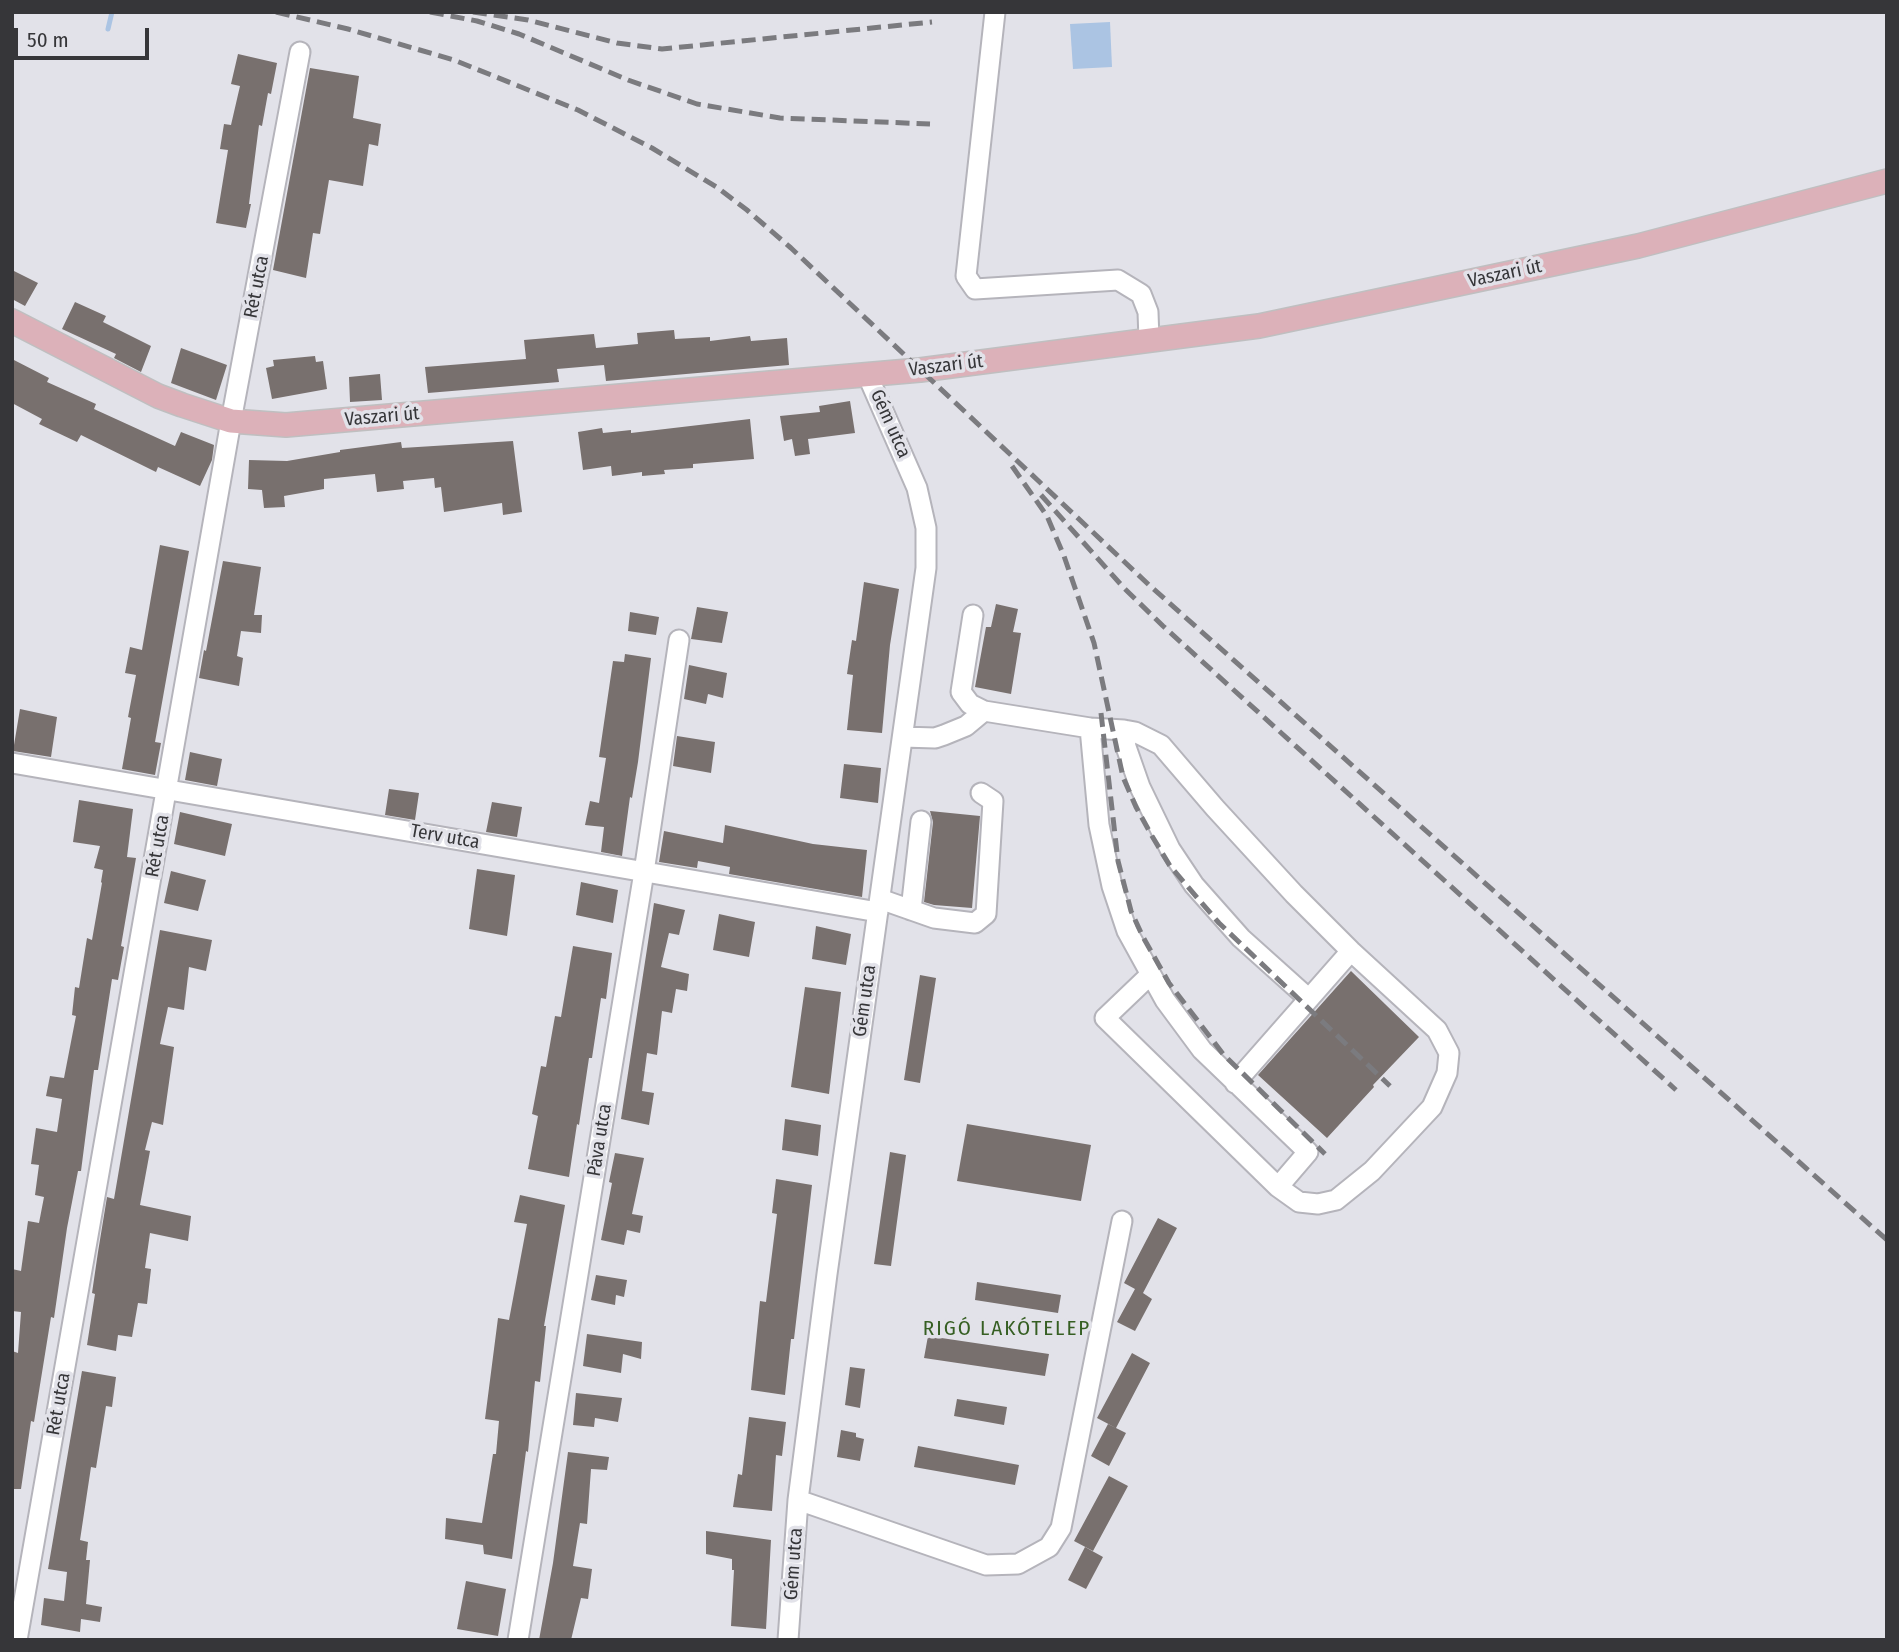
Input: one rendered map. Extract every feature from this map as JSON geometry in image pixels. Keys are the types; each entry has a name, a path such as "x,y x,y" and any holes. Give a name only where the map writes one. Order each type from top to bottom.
{"main road":[{"name":"Vaszari út","path":"12,321 158,396 232,421 286,425 920,370 1259,326 1638,246 1887,181"}],"street":[{"path":"995,12 966,276 975,289 1118,280 1141,294 1148,312 1149,340"},
{"name":"Rét utca","path":"17,1640 232,421 300,52"},
{"name":"Gém utca","path":"788,1640 798,1500 827,1274 926,568 926,528 910,470 867,374"},
{"path":"973,615 961,692 970,704 984,711 1090,728 1135,732 1161,745 1215,808 1350,951 1437,1030 1449,1053 1447,1073 1432,1107 1372,1171 1336,1200 1318,1204 1298,1202 1278,1187 1105,1018 1150,975"},
{"name":"Páva utca","path":"518,1640 644,872 679,640"},
{"path":"903,737 935,738 965,726 984,711"},
{"path":"1090,728 1099,825 1112,886 1128,931 1150,975 1196,1042 1308,1152 1278,1187"},
{"path":"1124,730 1126,747 1140,787 1170,849 1194,885 1241,937 1309,999"},
{"name":"Terv utca","path":"12,763 644,872 879,905 911,910 934,918 975,923 986,914 993,801 981,793"},
{"path":"911,910 921,821"},
{"path":"1235,1083 1350,951"},
{"path":"798,1500 986,1566 1018,1564 1049,1547 1060,1528 1122,1221"}],"water":[{"path":"1110,22 1112,67 1073,69 1070,24"}],"building":[{"path":"238,54 277,63 262,126 259,125 246,228 216,223 228,150 220,149 224,124 231,125 240,86 231,84"},
{"path":"310,68 359,76 353,118 381,124 378,146 369,144 363,186 329,180 320,234 313,233 306,278 273,270"},
{"path":"12,270 38,283 25,306 12,299"},
{"path":"75,302 106,316 103,322 151,346 141,372 114,358 116,354 62,329"},
{"path":"674,330 675,339 710,337 710,341 750,336 751,341 787,338 789,365 606,381 604,365 557,369 559,382 428,393 425,367 526,359 524,340 594,334 596,348 638,344 637,333"},
{"path":"181,348 227,365 216,400 171,383"},
{"path":"315,356 316,362 323,361 327,389 272,399 266,368 274,366 273,360"},
{"path":"12,359 49,378 47,382 96,404 94,409 175,446 181,432 214,445 212,460 200,486 158,467 156,472 81,435 77,442 39,424 42,419 12,403"},
{"path":"380,374 382,400 350,402 349,377"},
{"path":"850,401 855,433 808,439 810,454 795,456 792,439 784,441 780,416 820,412 819,406"},
{"path":"750,419 754,459 693,464 693,468 664,470 665,474 642,476 642,472 612,476 611,466 583,470 578,432 602,428 603,433 631,430 631,433"},
{"path":"513,441 522,512 503,515 502,503 444,512 441,487 435,488 434,478 403,481 404,489 377,492 375,474 324,479 324,489 284,496 285,507 264,508 262,490 248,489 249,460 287,461 340,450 401,442 402,448"},
{"path":"160,545 189,551 155,742 161,743 155,775 122,769 136,675 125,673 130,647 142,650"},
{"path":"223,561 261,567 254,615 262,615 261,633 241,631 237,656 243,658 239,686 199,678"},
{"path":"864,582 899,589 890,645 882,733 847,730 853,675 847,674 852,640 856,641"},
{"path":"996,604 1018,609 1013,632 1021,633 1011,694 975,687 986,627 991,627"},
{"path":"697,607 728,612 722,643 691,639"},
{"path":"630,612 659,617 656,635 628,631"},
{"path":"625,654 651,658 638,762 622,856 601,852 604,827 585,825 590,801 599,803 606,758 599,757 613,661 624,662"},
{"path":"689,665 727,673 723,698 708,694 706,704 684,699"},
{"path":"20,709 57,717 51,757 13,751"},
{"path":"677,736 715,742 711,773 673,766"},
{"path":"190,752 222,759 217,786 185,780"},
{"path":"844,764 881,768 878,803 840,798"},
{"path":"389,789 419,793 415,820 385,815"},
{"path":"79,800 133,809 127,857 136,858 118,980 112,979 98,1070 94,1070 81,1171 78,1171 67,1228 54,1318 51,1317 21,1489 12,1489 12,1351 18,1353 21,1312 12,1311 12,1269 21,1271 28,1221 39,1223 44,1197 35,1195 39,1165 31,1164 36,1128 57,1132 62,1099 46,1096 50,1076 64,1078 76,1016 72,1015 75,987 79,988 87,938 92,940 102,883 103,870 94,868 100,846 73,842"},
{"path":"492,802 522,807 517,837 486,832"},
{"path":"930,811 980,816 972,908 924,902 933,822"},
{"path":"180,812 232,824 225,856 174,844"},
{"path":"725,825 813,844 867,850 862,897 729,874 730,867 698,861 697,868 659,862 664,831 723,843"},
{"path":"477,869 515,875 507,936 469,929"},
{"path":"171,871 206,880 198,911 164,903"},
{"path":"581,882 618,890 613,923 576,915"},
{"path":"654,903 685,910 679,935 669,933 661,967 689,974 687,991 676,989 672,1013 662,1011 657,1055 647,1053 642,1091 654,1093 649,1125 621,1119"},
{"path":"719,914 755,922 749,957 713,950"},
{"path":"816,926 851,934 846,965 812,959"},
{"path":"160,930 212,940 206,971 189,967 184,1010 168,1007 160,1044 174,1047 163,1125 152,1122 145,1150 150,1151 140,1205 191,1216 188,1241 150,1233 145,1268 151,1269 147,1304 138,1303 132,1337 118,1335 116,1351 87,1345 95,1294 92,1293 107,1197 114,1199"},
{"path":"573,946 612,953 606,999 601,998 592,1058 589,1058 569,1177 528,1169 538,1116 532,1114 541,1066 546,1067 555,1016 561,1017"},
{"path":"1351,971 1419,1037 1327,1138 1258,1075"},
{"path":"920,975 936,978 920,1083 904,1080"},
{"path":"805,987 841,992 829,1094 791,1087"},
{"path":"785,1119 821,1125 818,1156 782,1150"},
{"path":"967,1124 1091,1145 1081,1201 957,1181"},
{"path":"890,1152 906,1155 891,1266 874,1264"},
{"path":"615,1153 644,1158 632,1214 643,1216 640,1233 627,1230 624,1245 601,1240"},
{"path":"776,1179 812,1185 785,1395 751,1390 760,1301 766,1302 777,1214 772,1213"},
{"path":"520,1195 565,1205 544,1326 540,1382 535,1381 528,1452 526,1451 512,1559 484,1554 483,1545 445,1539 446,1518 482,1523 493,1454 496,1454 499,1421 485,1419 498,1318 509,1320 527,1224 514,1222"},
{"path":"1158,1218 1177,1228 1143,1293 1152,1299 1135,1331 1117,1322 1135,1289 1124,1283"},
{"path":"596,1275 627,1280 624,1297 616,1295 615,1305 591,1300"},
{"path":"977,1282 1061,1295 1058,1313 975,1300"},
{"path":"587,1334 642,1342 641,1359 623,1354 621,1373 583,1366"},
{"path":"928,1336 1049,1354 1045,1376 924,1358"},
{"path":"1132,1353 1150,1363 1116,1428 1097,1418"},
{"path":"850,1367 865,1369 860,1408 845,1405"},
{"path":"82,1371 116,1377 112,1407 106,1406 96,1468 91,1467 80,1540 88,1542 86,1560 90,1560 86,1604 102,1607 100,1622 81,1619 80,1632 41,1625 44,1598 64,1601 67,1572 48,1569"},
{"path":"576,1393 622,1398 618,1422 595,1418 594,1427 573,1425"},
{"path":"957,1399 1007,1407 1004,1425 954,1416"},
{"path":"749,1417 786,1422 782,1456 776,1455 772,1511 733,1507 738,1474 742,1475"},
{"path":"1108,1424 1126,1433 1109,1466 1091,1456"},
{"path":"841,1430 856,1433 856,1437 864,1439 860,1461 837,1457"},
{"path":"918,1446 1019,1465 1015,1485 914,1467"},
{"path":"568,1452 609,1457 607,1470 591,1469 587,1524 580,1523 573,1566 592,1569 588,1599 581,1598 571,1640 539,1640 553,1563"},
{"path":"1109,1476 1128,1486 1093,1551 1074,1541"},
{"path":"706,1531 771,1540 766,1629 731,1626 734,1570 732,1559 706,1554"},
{"path":"1085,1547 1103,1557 1086,1589 1068,1580"},
{"path":"466,1581 506,1589 498,1636 457,1629"}],"waterway":[{"path":"108,29 112,12"}],"railway":[{"path":"276,12 348,29 454,60 578,110 652,148 718,188 747,210 791,248 1149,585 1887,1240"},
{"path":"430,12 477,21 519,34 628,80 697,104 780,118 930,124"},
{"path":"473,12 528,20 617,43 662,49 932,22"},
{"path":"1012,466 1047,516 1064,556 1094,643 1123,777 1136,807 1170,866 1219,923 1390,1086"},
{"path":"1041,495 1124,588 1163,626 1676,1090"},
{"path":"1101,713 1118,861 1131,911 1143,937 1169,983 1223,1054 1325,1154"}],"district":[{"name":"RIGÓ LAKÓTELEP","path":"1007,1329"}]}
